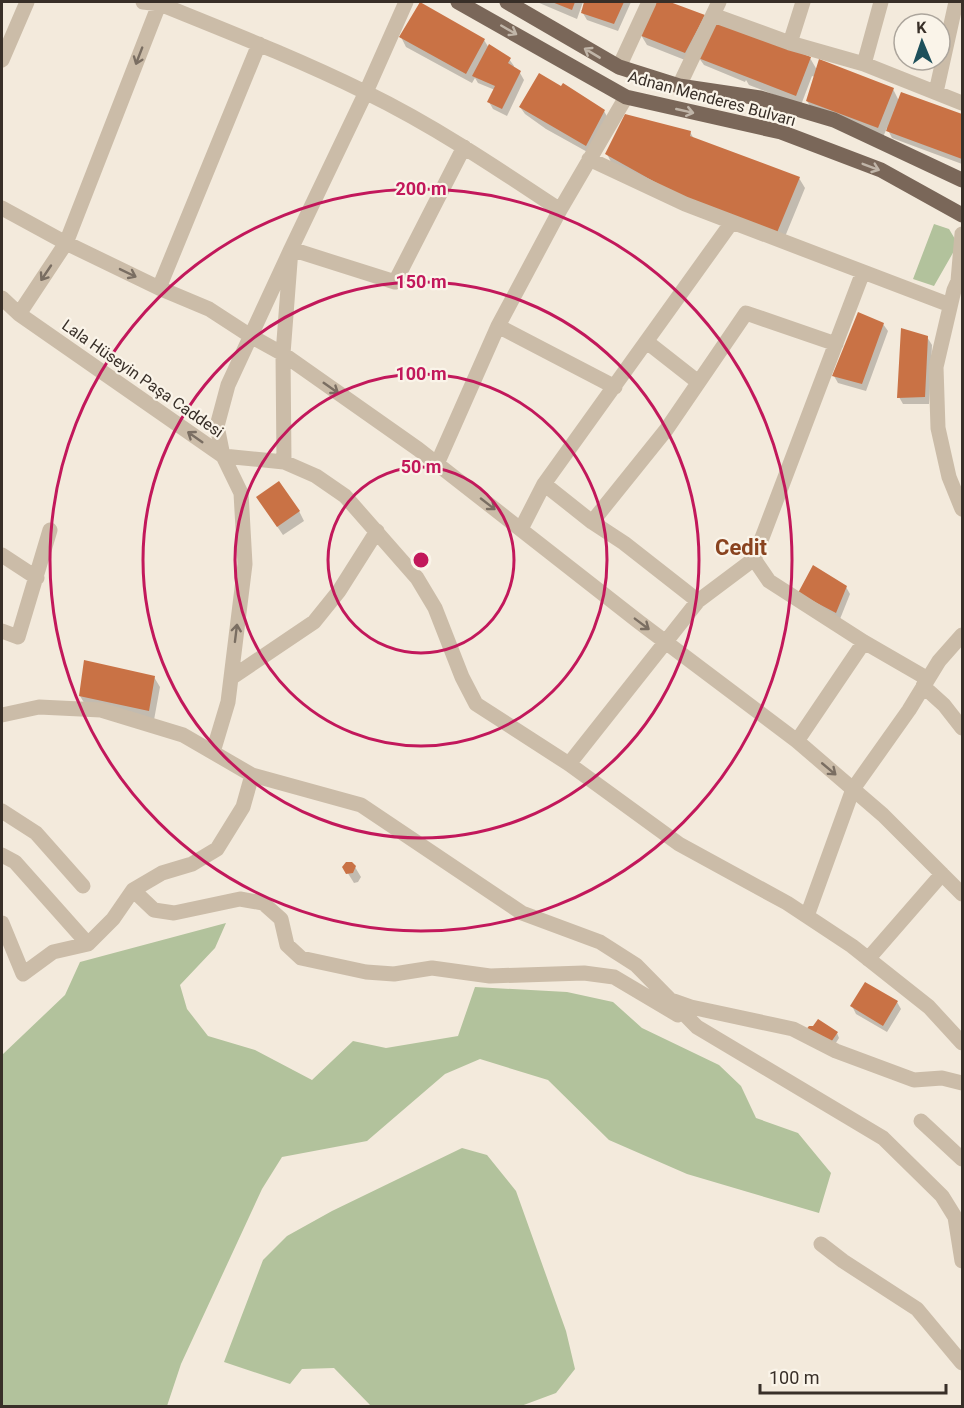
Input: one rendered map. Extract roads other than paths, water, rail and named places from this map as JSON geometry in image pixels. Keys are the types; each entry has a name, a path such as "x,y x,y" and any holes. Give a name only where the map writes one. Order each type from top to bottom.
{"main road":[{"name":"Adnan Menderes Bulvarı","path":"458,2 626,98 781,132 881,170 963,215"},
{"name":"Adnan Menderes Bulvarı","path":"507,2 619,67 679,86 760,98 834,120 963,180"}],"street":[{"path":"2,60 27,2"},
{"path":"143,2 160,3 366,92 464,147 560,210"},
{"path":"406,2 366,92 249,335 228,385 217,426 223,456 284,462 316,476 345,496 417,578 435,608 462,677 476,704 569,764 679,844 807,916 868,959 929,1007 963,1043"},
{"path":"619,67 650,2"},
{"path":"790,43 803,2"},
{"path":"864,64 881,2"},
{"path":"936,92 956,2"},
{"path":"19,314 66,243 160,3"},
{"path":"679,86 716,8 790,43 864,64 963,103"},
{"path":"159,288 259,44"},
{"path":"437,464 498,326 560,210 626,98"},
{"path":"291,249 395,282 464,147"},
{"path":"589,159 685,204 950,305"},
{"path":"2,208 66,243 159,288 209,309 283,354 437,464 796,741 883,815 963,894"},
{"path":"521,529 544,484 732,222"},
{"path":"963,234 960,283 950,305 936,367 939,428 956,475 963,509"},
{"path":"284,462 283,354 291,249"},
{"path":"569,764 698,601 754,559 862,272"},
{"name":"Lala Hüseyin Paşa Caddesi","path":"2,298 19,314 223,456 241,493 245,564 228,702 213,752"},
{"path":"592,522 666,430 746,312 836,344"},
{"path":"498,326 615,387"},
{"path":"647,342 698,382"},
{"path":"544,484 698,601"},
{"path":"2,631 18,637 50,530"},
{"path":"231,678 314,622 339,591 377,531"},
{"path":"2,555 37,578"},
{"path":"754,559 769,581 926,682 963,728"},
{"path":"807,916 853,789 939,661 963,635"},
{"path":"796,741 864,642"},
{"path":"2,715 39,707 101,710 183,735 252,775 361,805 522,913 600,942 636,965 697,1027"},
{"path":"2,923 23,974 53,952 88,944 113,919 133,890 162,873 192,864 217,849 243,807 252,775"},
{"path":"2,811 36,833 83,886"},
{"path":"2,855 15,862 88,944"},
{"path":"868,959 942,874"},
{"path":"133,890 154,910 174,913 240,898 263,903 281,919 287,945 301,958 366,972 394,974 432,968 490,976 584,973 614,977 883,1138 942,1196 955,1217 963,1261"},
{"path":"669,999 691,1007 793,1029 836,1051 914,1080 942,1078 963,1083"},
{"path":"921,1121 963,1159"},
{"path":"821,1244 843,1261 917,1308 963,1363"}],"district":[{"name":"Cedit","path":"741,547"}]}
